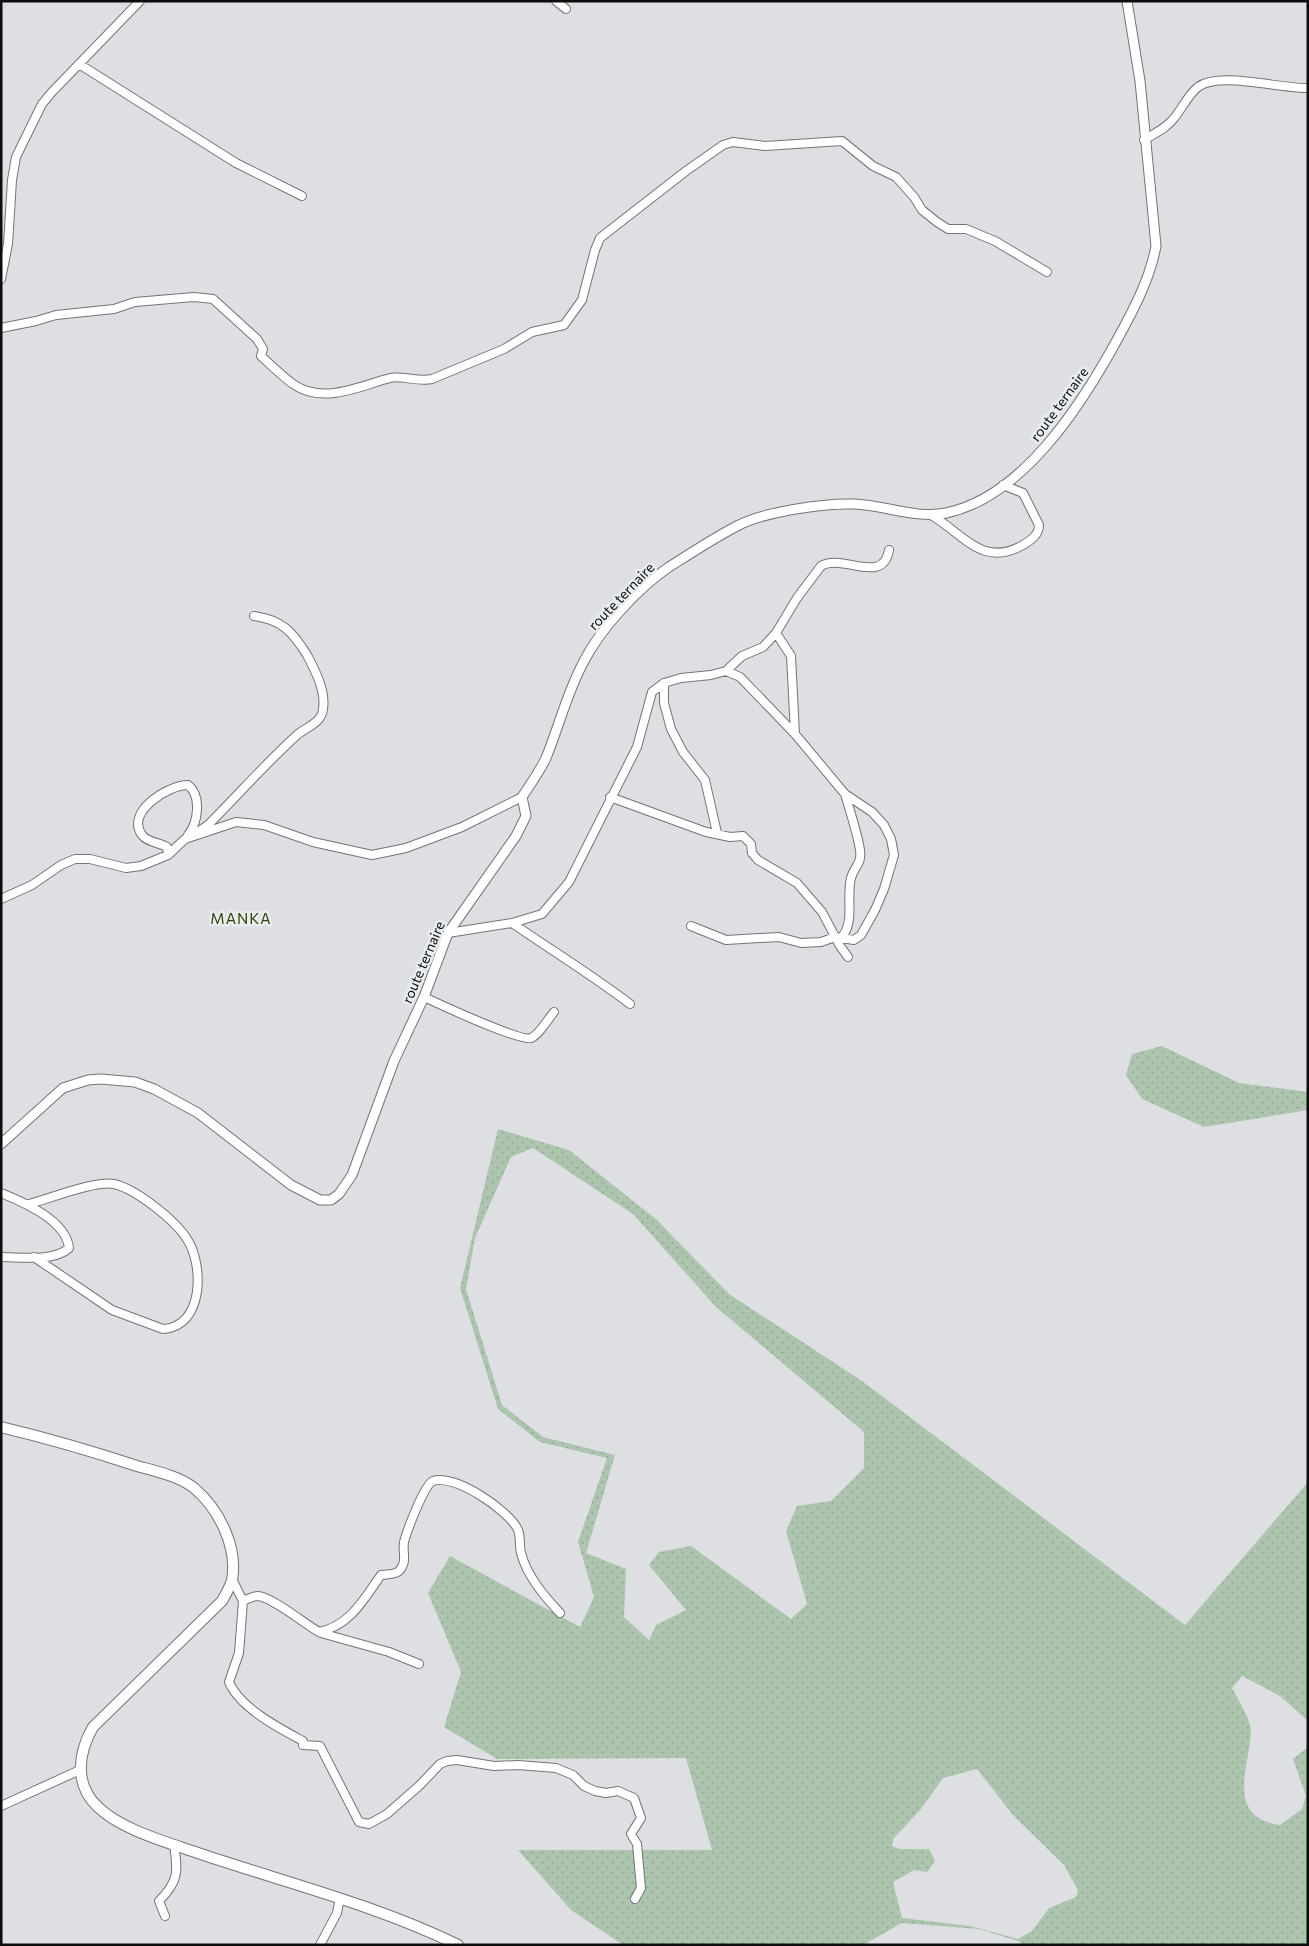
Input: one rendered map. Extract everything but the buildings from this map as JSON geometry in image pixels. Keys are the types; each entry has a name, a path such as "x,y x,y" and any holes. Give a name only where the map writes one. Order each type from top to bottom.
{"main road":[{"path":"1,1427 64,1443 168,1476 193,1487 219,1518 228,1538 231,1553 232,1579 222,1601 93,1728 81,1755 80,1770 86,1792 98,1807 115,1820 174,1844 416,1925 458,1945"}],"street":[{"path":"1,279 8,244 12,180 16,157 42,104 140,1"},
{"path":"556,1 566,9"},
{"name":"route ternaire","path":"1,1144 63,1088 88,1080 101,1079 134,1082 154,1089 198,1112 291,1186 320,1200 330,1200 339,1194 352,1175 394,1061 424,997 448,933 516,836 526,816 522,797 545,760 574,682 594,644 612,620 651,581 668,568 739,525 802,508 855,504 931,515 968,506 987,497 1042,451 1057,434 1099,373 1132,313 1154,260 1156,228 1144,140 1140,81 1127,1"},
{"path":"79,64 236,163 302,196"},
{"path":"1144,140 1166,127 1192,92 1200,85 1213,81 1252,81 1294,89 1308,88"},
{"path":"1,328 18,326 56,315 114,309 135,302 194,297 213,299 257,339 263,350 262,356 299,388 315,393 326,393 356,389 392,377 419,381 432,379 504,349 532,332 564,325 582,300 600,238 686,171 723,145 733,142 765,146 842,142 873,166 896,177 914,197 922,210 948,229 966,230 995,241 1047,272"},
{"path":"931,515 949,525 965,540 985,551 1001,554 1018,548 1031,540 1039,530 1039,525 1023,493 1003,485"},
{"path":"448,933 512,923 542,914 569,882 610,797 637,747 652,692 664,683 680,678 711,676 726,671 742,656 763,647 776,633 797,598 821,566 826,563 841,563 868,568 887,561 889,550"},
{"path":"185,839 208,826 287,744 321,716 324,709 323,694 318,676 296,638 286,628 271,618 254,616"},
{"path":"776,633 791,656 795,692 796,734"},
{"path":"726,671 740,677 796,734 845,794 872,812 884,825 891,839 894,855 876,910 860,936 854,940 839,937"},
{"path":"664,683 664,703 671,729 683,752 705,780 717,833"},
{"path":"1,898 32,885 61,865 75,859 90,859 126,868 141,866 168,855 194,828 198,800 188,785 174,787 151,800 140,820 142,835 148,840 167,847 168,855"},
{"path":"691,926 726,940 779,937 802,943 821,942 839,937 849,928 848,905 851,876 860,864 845,794"},
{"path":"185,839 236,822 250,822 344,850 372,855 384,854 462,828 522,797"},
{"path":"610,797 706,832 730,837 743,836 751,844 752,853 758,860 797,883 822,912 839,937 848,957"},
{"path":"512,923 568,962 604,984 630,1004"},
{"path":"424,997 495,1028 527,1038 533,1037 554,1012"},
{"path":"29,1204 101,1183 114,1184 127,1189 162,1212 186,1237 196,1263 196,1299 189,1315 180,1325 171,1329 163,1329 112,1310 34,1257"},
{"path":"1,1192 29,1204 54,1224 66,1238 69,1248 64,1252 34,1257 1,1257"},
{"path":"319,1632 334,1629 344,1622 354,1612 381,1576 397,1573 401,1569 405,1560 405,1540 426,1487 435,1480 444,1480 475,1491 510,1520 518,1531 521,1553 526,1566 544,1596 560,1613"},
{"path":"232,1579 243,1600 239,1653 229,1682 232,1690 263,1718 303,1741 303,1745 320,1746 359,1822 368,1824 387,1814 420,1786 440,1764 447,1761 457,1760 494,1766 518,1765 556,1768 573,1775 595,1792 618,1791 634,1798 641,1818 631,1834 637,1844 641,1888 635,1899"},
{"path":"243,1600 259,1596 282,1607 302,1623 319,1632 389,1652 419,1664"},
{"path":"1,1806 80,1770"},
{"path":"164,1916 159,1901 173,1887 178,1869 174,1844"},
{"path":"320,1945 337,1912 340,1898"}],"green space":[{"path":"1162,1046 1239,1083 1308,1092 1308,1110 1204,1127 1142,1099 1126,1075 1132,1054"},
{"path":"498,1129 569,1150 657,1220 729,1294 862,1381 1185,1625 1308,1482 1308,1721 1280,1696 1242,1676 1232,1688 1246,1715 1251,1730 1244,1788 1246,1801 1252,1812 1263,1820 1280,1825 1302,1809 1306,1796 1293,1759 1308,1747 1308,1945 1021,1945 1021,1942 979,1929 902,1923 863,1945 623,1945 571,1910 518,1850 712,1850 686,1758 497,1759 444,1727 461,1672 428,1593 450,1556 580,1627 594,1597 578,1542 607,1458 540,1442 498,1409 460,1288","holes":["533,1148 633,1214 716,1307 864,1432 864,1468 831,1501 797,1506 786,1531 807,1604 791,1619 691,1546 659,1552 649,1565 686,1610 656,1625 649,1640 624,1617 626,1569 586,1553 615,1455 543,1437 502,1405 466,1289 475,1238 511,1157","977,1769 1013,1815 1064,1865 1078,1890 1076,1897 1049,1908 1032,1931 1018,1939 970,1926 902,1918 893,1882 914,1870 927,1872 935,1861 929,1849 899,1849 892,1846 893,1839 921,1809 943,1778"]}],"district":[{"name":"MANKA","path":"241,918"}]}
